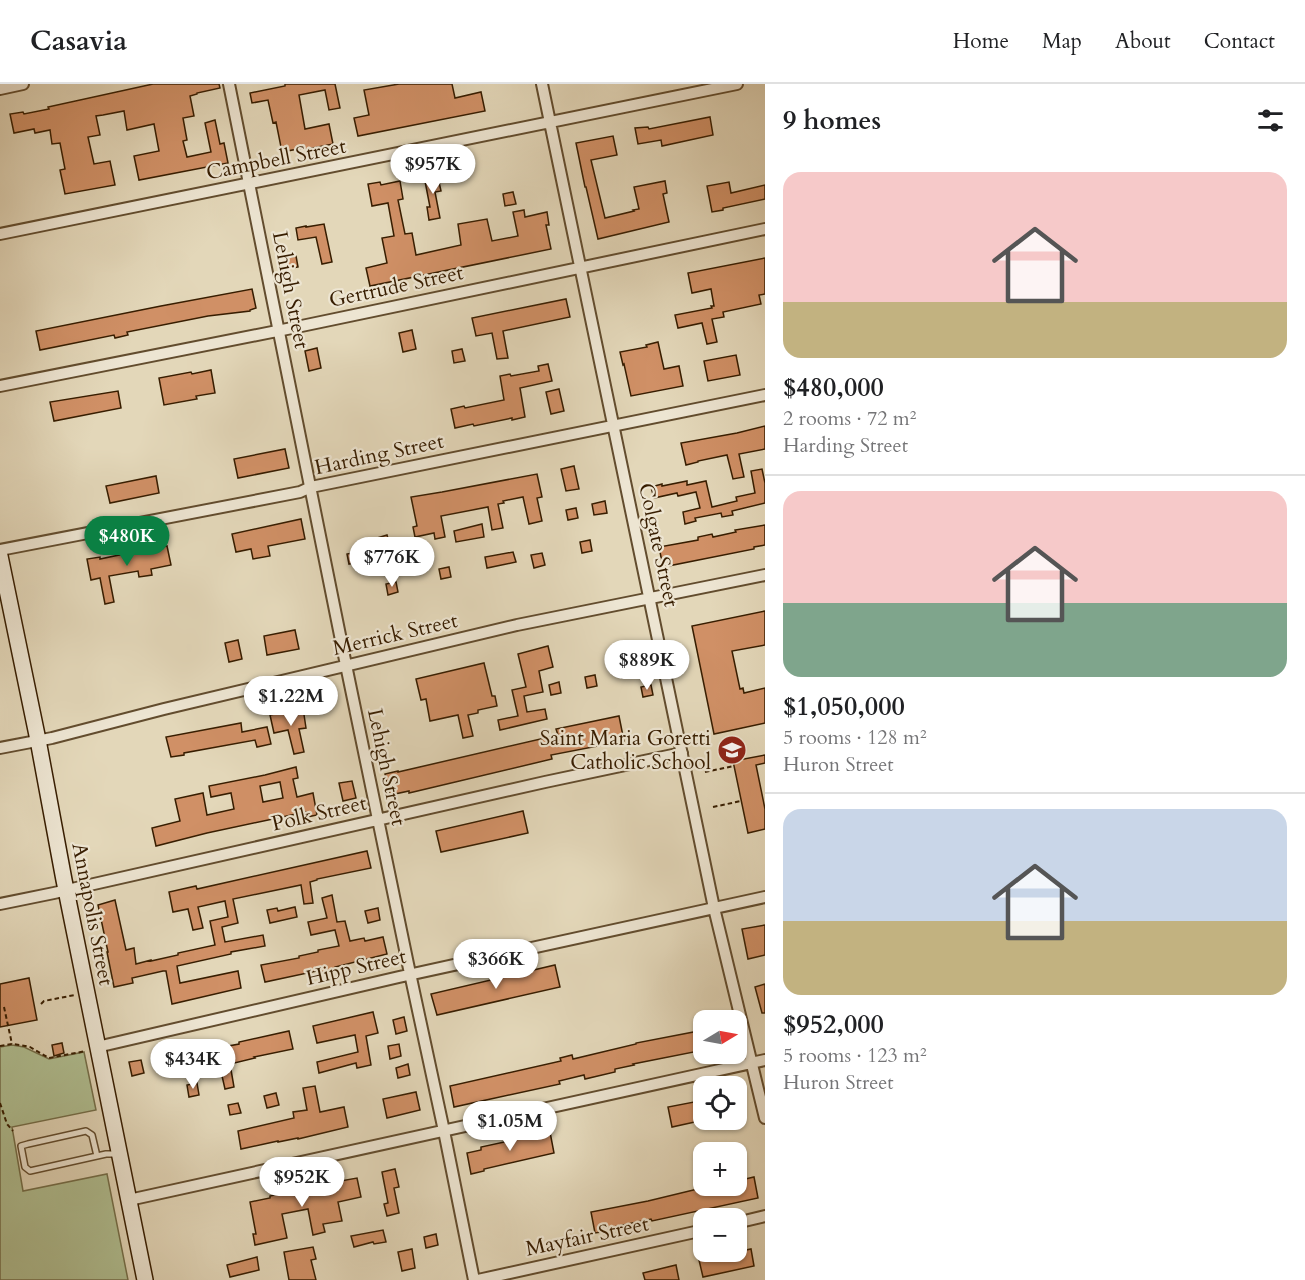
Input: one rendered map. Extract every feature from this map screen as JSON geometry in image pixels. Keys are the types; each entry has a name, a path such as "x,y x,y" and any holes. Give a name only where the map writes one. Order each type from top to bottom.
{"street":[{"path":"0,89 22,84"},
{"name":"Lehigh Street","path":"229,84 378,820 476,1280"},
{"name":"Colgate Street","path":"542,84 714,908 765,1118"},
{"name":"Campbell Street","path":"0,234 736,84"},
{"name":"Gertrude Street","path":"0,386 765,230"},
{"name":"Harding Street","path":"0,550 300,492 311,487 765,395"},
{"name":"Annapolis Street","path":"0,556 38,740 92,1049 119,1154 145,1280"},
{"name":"Merrick Street","path":"0,748 52,738 516,625 765,575"},
{"name":"Polk Street","path":"0,904 682,753"},
{"name":"Hipp Street","path":"92,1049 410,974 765,897"},
{"path":"129,1200 765,1060"},
{"path":"747,1220 765,1216"},
{"name":"Mayfair Street","path":"476,1280 693,1232"}],"lane":[{"path":"97,1156 92,1135 86,1131 21,1146 25,1167 30,1171 106,1154 119,1154"}],"path":[{"path":"705,772 734,766"},
{"path":"713,807 741,801"},
{"path":"41,1004 44,1001 75,995"},
{"path":"4,1007 12,1044"},
{"path":"0,1046 12,1044 30,1047 49,1058 92,1049"},
{"path":"0,1103 7,1124 13,1131"}],"green space":[{"path":"12,1045 24,1047 49,1059 84,1052 96,1110 12,1127 23,1191 107,1174 128,1280 0,1280 0,1047"}],"building":[{"path":"153,84 219,84 220,88 190,96 194,116 183,118 187,140 183,141 187,157 211,152 205,123 215,120 220,144 224,143 228,163 139,180 134,156 159,151 154,124 127,130 124,111 96,116 100,135 88,137 94,164 110,161 115,185 65,194 60,170 65,169 60,143 52,144 50,130 35,133 34,129 14,133 10,114 49,109 48,107"},
{"path":"285,84 335,84 340,108 329,110 325,90 299,95 305,129 329,124 333,144 282,152 276,122 273,123 268,100 252,103 250,93 285,86"},
{"path":"399,84 452,84 455,98 481,92 485,111 358,136 354,118 369,115 364,90"},
{"path":"710,117 713,135 662,146 661,140 638,144 635,128 648,127 649,129"},
{"path":"613,136 617,155 591,160 605,218 639,209 634,187 665,181 667,193 663,194 669,222 598,239 576,143"},
{"path":"437,173 441,191 435,192 440,218 429,220 427,207 430,207 424,176"},
{"path":"400,181 403,199 398,200 405,234 412,233 416,255 461,245 458,224 487,219 492,241 518,236 513,212 524,210 525,217 547,212 549,225 546,225 551,249 370,286 366,268 387,263 382,238 394,236 388,203 372,206 368,184 380,182 381,185"},
{"path":"729,182 731,193 765,185 765,199 712,212 707,186"},
{"path":"513,192 516,204 505,206 503,194"},
{"path":"324,224 332,262 322,264 316,237 298,240 296,228"},
{"path":"296,256 298,267 288,269 285,258"},
{"path":"765,258 765,294 759,295 761,304 723,312 724,317 712,319 717,342 707,344 702,323 678,328 675,315 714,306 711,289 692,293 688,273"},
{"path":"252,289 256,308 250,311 208,316 127,332 128,335 115,338 114,335 40,350 36,331"},
{"path":"566,299 570,317 503,331 508,358 497,359 492,333 476,336 472,318"},
{"path":"412,330 416,349 403,352 399,333"},
{"path":"658,342 664,369 679,366 683,386 631,396 620,352 647,347 646,345"},
{"path":"317,348 321,368 309,371 305,351"},
{"path":"462,349 465,361 454,363 452,351"},
{"path":"736,355 740,375 708,381 704,361"},
{"path":"548,364 552,381 520,388 525,417 455,428 451,409 504,400 500,376 539,371 538,366"},
{"path":"211,370 215,393 164,405 159,378"},
{"path":"559,389 564,411 551,414 546,392"},
{"path":"118,391 121,408 54,421 50,402"},
{"path":"765,426 765,449 739,454 744,477 733,479 727,455 686,465 681,443"},
{"path":"285,449 289,468 238,478 234,459"},
{"path":"574,466 579,489 566,491 561,469"},
{"path":"762,469 765,503 732,511 733,515 722,517 721,513 695,518 696,521 685,524 683,512 700,508 696,492 654,498 651,487 687,481 687,485 706,481 712,507 737,501 736,497 755,493 751,471"},
{"path":"537,474 542,497 537,498 542,521 529,524 523,497 498,504 503,528 492,530 488,507 441,516 445,537 435,539 434,533 415,537 413,527 417,526 411,497"},
{"path":"156,476 159,493 110,503 106,486"},
{"path":"605,501 607,513 594,515 592,504"},
{"path":"576,508 578,518 568,520 566,510"},
{"path":"301,519 305,539 268,546 270,556 253,559 251,549 236,552 232,534"},
{"path":"482,524 484,537 456,542 454,531"},
{"path":"765,525 765,545 663,567 659,547 698,540 698,537 712,534 713,537 736,532 735,530"},
{"path":"387,535 390,546 379,548 377,538"},
{"path":"590,540 592,551 582,553 580,542"},
{"path":"167,546 171,565 151,569 152,575 139,577 138,571 109,576 114,602 105,604 100,578 91,580 87,559 100,557 100,559"},
{"path":"357,552 359,562 349,564 347,554"},
{"path":"513,552 516,562 487,568 485,557"},
{"path":"542,553 545,565 534,568 531,555"},
{"path":"372,555 374,565 363,568 361,557"},
{"path":"449,567 451,577 441,579 439,569"},
{"path":"396,582 398,592 388,595 386,584"},
{"name":"Saint Maria Goretti Catholic School","path":"765,611 765,645 732,651 740,689 743,688 744,693 765,688 765,723 714,734 692,626"},
{"path":"295,630 299,649 267,655 264,636"},
{"path":"238,640 242,659 229,662 225,643"},
{"path":"548,646 553,667 539,671 543,692 524,696 527,712 545,709 547,719 500,730 498,720 518,716 512,690 526,687 518,654"},
{"path":"484,663 492,696 495,696 497,706 478,710 478,713 468,715 473,736 463,738 458,715 430,721 426,699 421,700 416,679"},
{"path":"630,665 632,675 622,678 620,667"},
{"path":"595,675 597,686 587,688 585,677"},
{"path":"559,682 561,693 551,695 549,685"},
{"path":"651,685 653,695 643,697 641,687"},
{"path":"303,708 306,728 299,729 304,752 294,754 288,730 274,733 270,715"},
{"path":"619,716 624,741 551,755 552,759 409,793 409,791 390,795 385,774 558,735 556,729"},
{"path":"241,723 242,732 267,727 271,744 257,747 255,740 171,757 166,737"},
{"path":"765,755 765,763 756,765 765,809 765,829 748,833 733,761"},
{"path":"296,767 298,778 293,779 297,797 313,793 317,815 307,817 306,812 156,846 152,828 180,821 175,799 203,793 207,815 234,809 231,793 211,797 209,786","holes":["280,782 283,798 263,802 260,786"]},
{"path":"352,781 356,798 343,801 339,783"},
{"path":"523,811 528,833 441,852 436,831"},
{"path":"367,851 371,868 310,882 313,903 304,904 301,885 233,899 238,923 222,927 225,942 263,935 265,946 177,966 180,983 238,971 241,988 172,1004 166,971 132,978 133,983 114,987 98,905 115,900 126,950 134,948 136,964 151,961 215,945 210,921 228,917 225,901 198,907 203,928 193,930 188,909 173,912 169,892 196,886 197,889"},
{"path":"332,895 337,922 345,921 350,941 364,938 365,941 383,937 387,954 322,972 321,970 265,982 261,965 299,958 299,956 318,952 318,950 339,946 335,930 311,935 308,922 327,918 322,898"},
{"path":"295,907 297,917 270,923 267,910 277,908 278,911"},
{"path":"378,908 380,920 368,923 365,911"},
{"path":"765,925 765,955 748,959 742,929"},
{"path":"555,965 560,987 437,1015 431,994"},
{"path":"29,978 37,1020 0,1027 0,984"},
{"path":"765,984 765,1013 762,1013 755,987"},
{"path":"373,1012 378,1033 366,1036 371,1065 357,1068 356,1063 319,1073 317,1062 358,1052 355,1035 317,1043 313,1026"},
{"path":"404,1017 407,1031 396,1034 393,1020"},
{"path":"289,1031 293,1049 230,1064 234,1087 225,1089 220,1067 188,1074 184,1054 239,1044 239,1042"},
{"path":"693,1032 693,1052 633,1064 615,1069 615,1072 585,1079 584,1075 559,1081 560,1084 454,1107 450,1086 561,1061 560,1058 572,1055 573,1059 636,1043"},
{"path":"62,1043 64,1053 54,1056 52,1045"},
{"path":"399,1044 401,1056 390,1059 388,1046"},
{"path":"141,1060 144,1073 132,1076 129,1062"},
{"path":"408,1064 410,1075 398,1078 396,1068"},
{"path":"197,1083 199,1095 189,1097 187,1085"},
{"path":"315,1086 320,1112 344,1107 348,1127 241,1149 238,1131 294,1118 293,1112 307,1110 303,1088"},
{"path":"416,1092 420,1110 387,1118 383,1099"},
{"path":"276,1093 279,1105 267,1108 264,1096"},
{"path":"693,1102 693,1122 672,1127 668,1107"},
{"path":"238,1103 241,1113 230,1115 228,1105"},
{"path":"550,1132 554,1153 471,1174 467,1153 481,1150 481,1147"},
{"path":"395,1169 399,1187 394,1188 399,1213 387,1216 384,1204 388,1203 382,1172"},
{"path":"754,1177 758,1198 712,1208 693,1208 693,1212 608,1228 608,1231 595,1233 591,1212 693,1190 693,1196 747,1196 747,1179"},
{"path":"357,1178 361,1197 338,1202 342,1221 323,1224 325,1232 313,1235 308,1209 282,1214 287,1238 255,1245 253,1234 256,1234 250,1202 307,1187"},
{"path":"383,1230 386,1242 374,1244 373,1242 354,1247 351,1236"},
{"path":"436,1234 438,1245 426,1248 424,1237"},
{"path":"313,1247 316,1259 311,1260 316,1280 289,1280 284,1252"},
{"path":"412,1249 415,1268 402,1271 398,1252"},
{"path":"751,1249 754,1266 703,1277 699,1262 747,1262 747,1250"},
{"path":"257,1257 259,1270 230,1277 227,1265"},
{"path":"676,1265 679,1280 645,1280 643,1273"}],"place":[{"name":"Saint Maria Goretti Catholic School","path":"732,750"}]}
